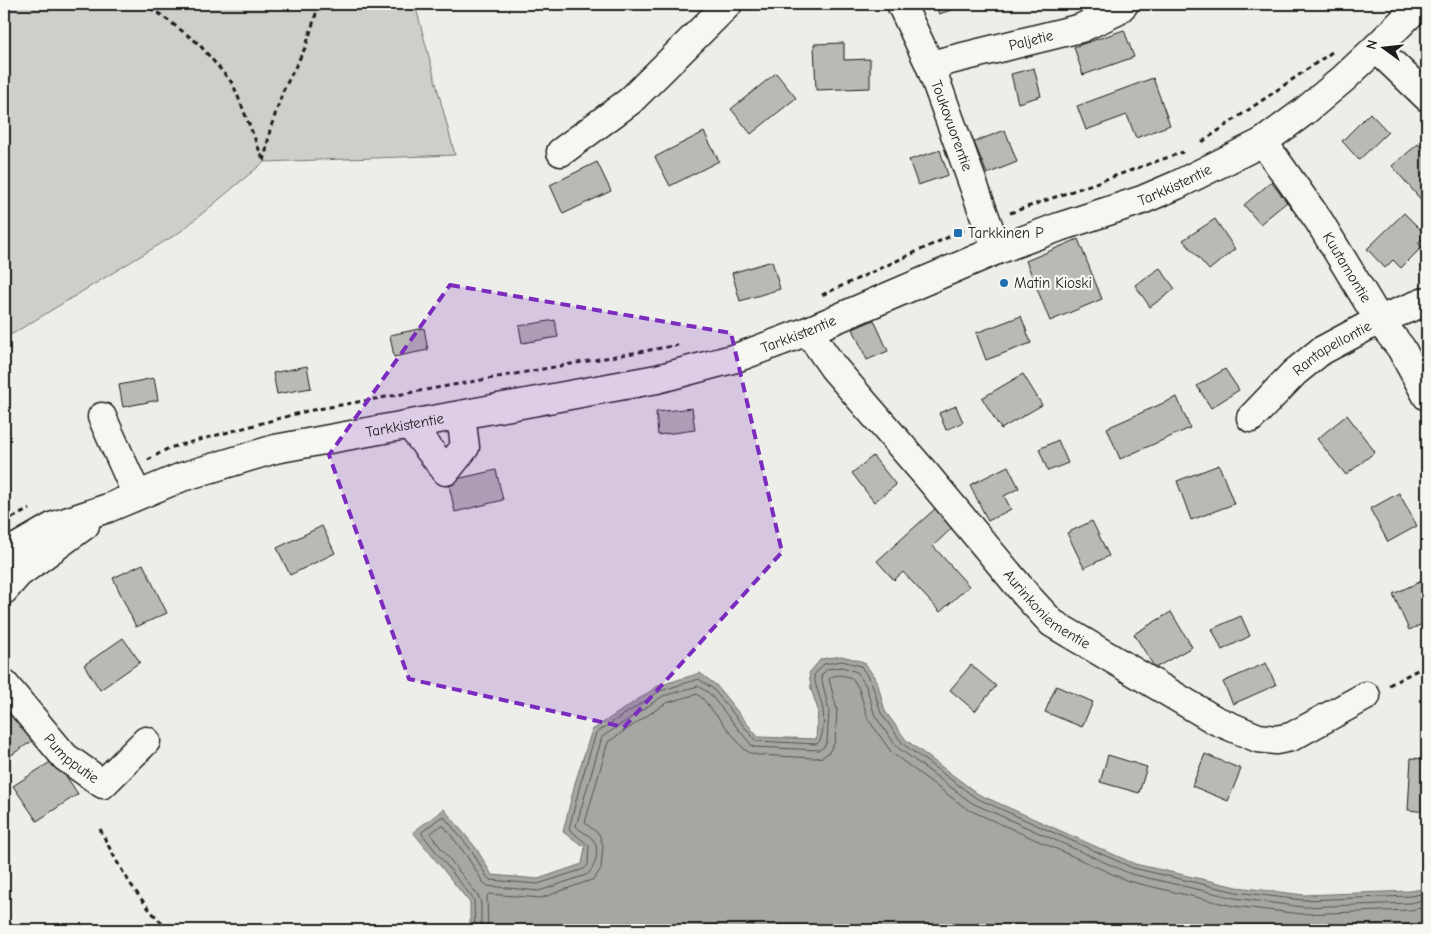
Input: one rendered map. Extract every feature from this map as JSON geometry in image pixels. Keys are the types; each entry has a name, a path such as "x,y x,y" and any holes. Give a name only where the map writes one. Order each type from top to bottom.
{"street":[{"path":"562,152 630,101 728,4"},
{"name":"Toukovuorentie","path":"901,4 930,64 997,250"},
{"name":"Paljetie","path":"930,64 1081,28 1117,11 1124,4"},
{"name":"Tarkkistentie","path":"4,590 18,574 108,508 132,483 182,477 275,449 657,379 736,358 808,330 997,250 1151,196 1222,164 1263,142 1304,111 1376,48 1420,4"},
{"path":"1376,48 1427,97"},
{"name":"Kuutamontie","path":"1263,142 1319,221 1380,320 1401,348 1427,396"},
{"name":"Rantapellontie","path":"1251,418 1294,373 1321,351 1380,320 1427,301"},
{"name":"Aurinkoniementie","path":"808,330 833,367 1052,623 1215,720 1258,738 1276,740 1291,737 1366,696"},
{"path":"410,425 446,472 465,447 461,416"},
{"path":"102,417 132,483"},
{"name":"Tarkkistentie","path":"4,555 54,526 108,508"},
{"name":"Pumpputie","path":"4,684 65,757 103,784 146,741"}],"path":[{"path":"142,4 157,12 198,42 233,84 264,162 270,130 283,91 306,46 319,4"},
{"path":"1201,143 1335,50"},
{"path":"815,298 987,221 1184,152"},
{"path":"132,483 169,448 307,411 686,344"},
{"path":"4,522 33,508"},
{"path":"1366,696 1427,665"},
{"path":"100,829 137,896 168,930"}],"highlighted area":[{"path":"450,285 731,333 782,552 624,727 409,679 329,455"}],"shaded area":[{"path":"4,4 415,4 455,155 264,162 180,232 4,339"}],"water":[{"path":"842,656 864,662 877,681 885,711 906,740 978,794 1135,864 1237,887 1304,895 1410,891 1427,888 1427,930 470,930 470,903 413,832 444,809 476,848 492,875 538,879 582,864 585,847 563,832 575,783 592,730 658,686 700,673 716,685 758,737 816,739 818,710 811,689 809,673 821,659"}],"building":[{"path":"935,4 969,4 939,14"},
{"path":"1124,30 1134,57 1083,75 1074,47"},
{"path":"844,43 844,60 870,59 870,88 816,90 814,44"},
{"path":"1034,68 1041,96 1018,103 1011,74"},
{"path":"776,73 796,98 751,134 731,109"},
{"path":"1153,78 1170,125 1136,138 1127,115 1086,130 1077,106"},
{"path":"1370,113 1388,132 1359,160 1342,141"},
{"path":"1005,130 1017,162 987,174 974,142"},
{"path":"704,132 719,161 670,186 655,157"},
{"path":"1418,144 1427,155 1427,199 1423,202 1392,166"},
{"path":"940,150 948,175 918,185 909,160"},
{"path":"597,162 611,191 563,214 550,185"},
{"path":"1271,182 1287,202 1260,224 1244,205"},
{"path":"1404,213 1426,235 1418,243 1422,247 1401,268 1393,260 1385,268 1367,249"},
{"path":"1215,219 1235,249 1209,270 1183,240"},
{"path":"1078,239 1102,299 1050,321 1026,261"},
{"path":"772,261 780,289 740,301 732,273"},
{"path":"1160,268 1175,289 1150,307 1135,285"},
{"path":"1021,316 1031,343 986,360 976,333"},
{"path":"555,320 558,337 522,343 519,326"},
{"path":"874,320 888,351 867,360 853,329"},
{"path":"424,328 428,350 394,357 390,335"},
{"path":"307,366 311,388 277,394 273,373"},
{"path":"1225,369 1239,390 1211,408 1197,386"},
{"path":"1023,374 1042,405 1001,429 982,398"},
{"path":"154,378 158,400 123,407 119,385"},
{"path":"1177,397 1190,428 1120,459 1107,428"},
{"path":"956,406 963,422 946,430 939,413"},
{"path":"692,408 695,430 658,435 656,412"},
{"path":"1347,415 1375,452 1346,475 1317,439"},
{"path":"1058,440 1068,463 1048,471 1039,449"},
{"path":"873,456 896,485 874,502 852,473"},
{"path":"1219,465 1234,504 1191,520 1177,481"},
{"path":"1008,466 1019,488 1004,496 1011,509 988,521 970,485"},
{"path":"496,470 503,500 455,512 448,481"},
{"path":"1399,493 1417,526 1388,542 1370,509"},
{"path":"936,508 953,527 933,546 969,586 940,612 903,572 894,580 877,561"},
{"path":"1092,521 1109,556 1084,568 1067,533"},
{"path":"322,526 335,553 290,575 277,548"},
{"path":"143,564 167,613 136,627 113,578"},
{"path":"1424,580 1427,587 1427,622 1409,630 1393,594"},
{"path":"1171,612 1192,647 1155,668 1134,634"},
{"path":"1241,616 1250,636 1222,650 1212,629"},
{"path":"123,638 140,662 100,690 84,665"},
{"path":"1266,663 1276,685 1233,704 1223,682"},
{"path":"971,665 996,686 975,711 950,690"},
{"path":"1056,686 1093,702 1082,727 1045,712"},
{"path":"1425,697 1427,697 1427,720 1423,720"},
{"path":"11,704 35,739 4,760 4,709"},
{"path":"1205,754 1241,769 1228,801 1192,786"},
{"path":"1108,755 1147,767 1139,793 1100,782"},
{"path":"1411,758 1427,759 1427,812 1408,810"},
{"path":"55,759 78,794 37,821 13,786"}],"place":[{"name":"Tarkkinen P","path":"958,233"},
{"name":"Matin Kioski","path":"1004,283"}]}
